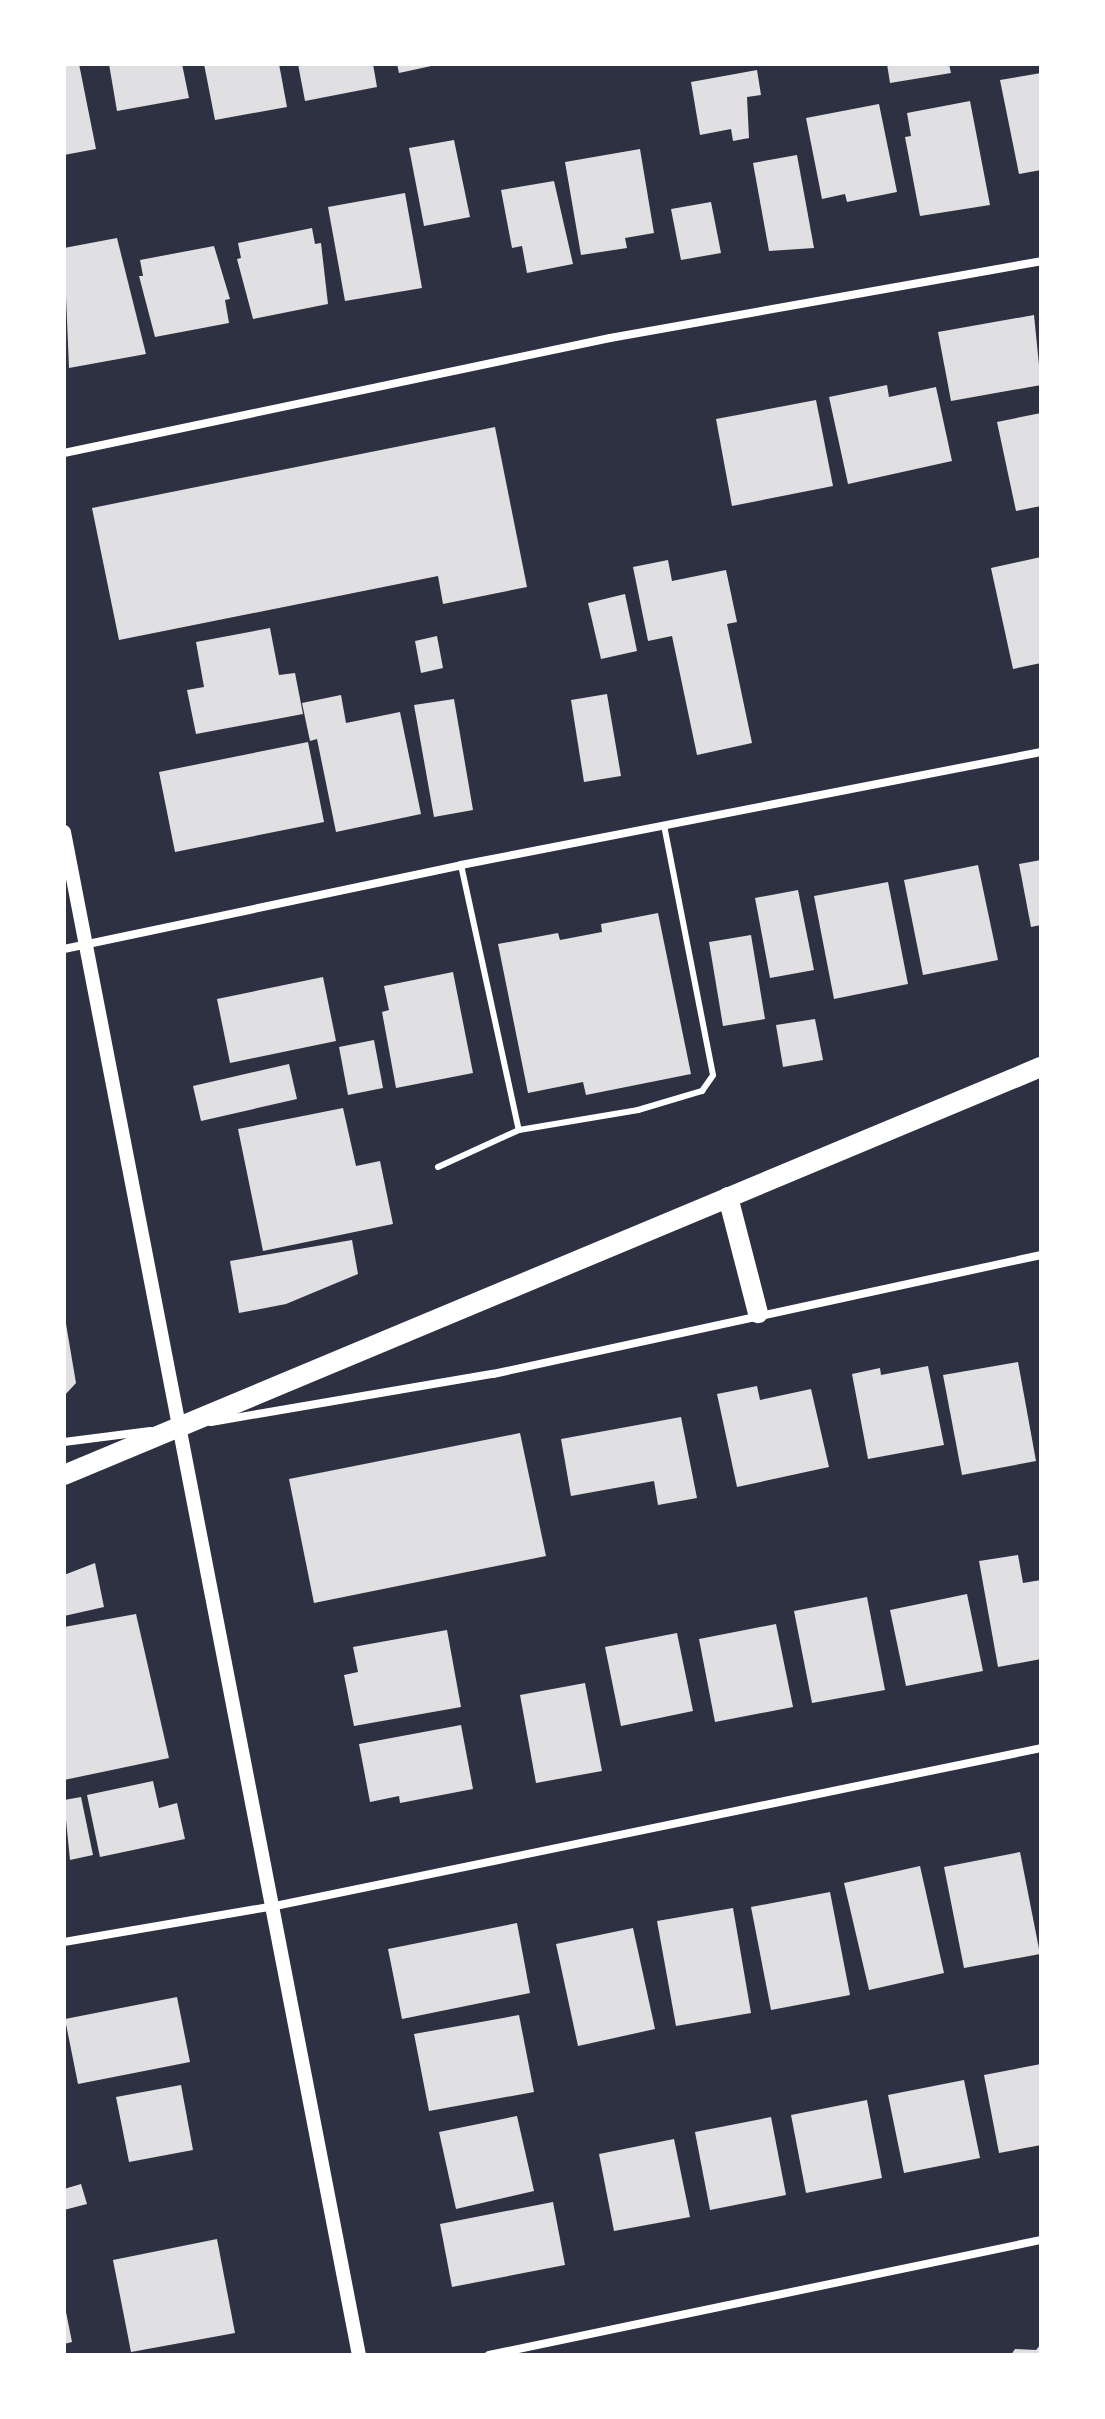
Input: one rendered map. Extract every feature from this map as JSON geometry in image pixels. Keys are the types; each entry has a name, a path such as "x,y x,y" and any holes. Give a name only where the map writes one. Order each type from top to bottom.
{"main road":[{"path":"64,1475 1041,1067"},
{"path":"728,1197 758,1313"}],"street":[{"path":"64,453 610,338 1041,261"},
{"path":"64,949 461,865 1041,752"},
{"path":"64,832 275,1906 359,2355"},
{"path":"64,1442 360,1400 1041,1255"},
{"path":"64,1942 275,1906 1041,1748"},
{"path":"489,2355 1041,2240"}],"lane":[{"path":"438,1167 519,1130 638,1110 702,1091 713,1075 664,826"},
{"path":"461,865 519,1130"}],"building":[{"path":"64,64 79,64 96,149 64,155"},
{"path":"109,64 182,64 189,98 117,111"},
{"path":"204,64 279,64 287,107 215,120"},
{"path":"298,64 373,64 377,87 305,101"},
{"path":"397,64 436,64 436,65 399,73"},
{"path":"887,64 949,64 951,73 890,83"},
{"path":"757,70 761,95 747,97 749,138 733,141 731,129 700,135 691,82"},
{"path":"1041,73 1041,170 1019,174 1000,80"},
{"path":"970,101 990,205 920,216 905,137 911,136 907,113"},
{"path":"879,104 897,192 847,202 845,194 822,199 806,118"},
{"path":"454,140 470,217 424,226 409,148"},
{"path":"640,149 654,233 625,238 627,248 581,255 565,162"},
{"path":"797,155 814,248 769,251 753,163"},
{"path":"554,181 573,264 527,273 522,246 512,248 501,190"},
{"path":"405,193 422,288 345,301 328,207"},
{"path":"711,202 721,253 681,260 671,209"},
{"path":"312,228 315,244 321,243 328,304 253,319 237,259 241,258 238,243"},
{"path":"117,238 146,354 69,368 64,248"},
{"path":"214,246 230,299 225,300 229,323 155,337 139,276 143,276 140,260"},
{"path":"1034,315 1041,385 951,401 938,332"},
{"path":"887,385 889,397 936,387 952,461 848,484 829,397"},
{"path":"816,400 833,486 732,506 716,419"},
{"path":"1041,413 1041,506 1016,511 997,422"},
{"path":"495,427 527,587 443,604 438,576 119,640 92,508"},
{"path":"1041,557 1041,663 1013,669 991,568"},
{"path":"668,560 672,581 726,570 737,622 727,624 752,743 697,755 672,636 648,641 633,567"},
{"path":"625,594 637,651 601,659 588,603"},
{"path":"270,628 279,675 295,673 303,714 196,734 187,690 204,687 196,642"},
{"path":"437,636 443,668 421,673 415,641"},
{"path":"607,694 621,776 584,782 571,700"},
{"path":"341,695 346,723 400,712 421,814 336,832 317,739 310,741 302,703"},
{"path":"454,699 473,810 434,817 414,705"},
{"path":"308,742 324,822 175,852 159,772"},
{"path":"1041,860 1041,925 1031,927 1019,864"},
{"path":"978,865 998,960 923,975 904,880"},
{"path":"888,882 908,984 834,999 814,896"},
{"path":"798,890 814,970 770,978 755,898"},
{"path":"658,913 691,1074 586,1095 583,1082 528,1093 498,944 558,933 560,940 602,932 601,924"},
{"path":"751,935 765,1019 723,1026 709,942"},
{"path":"453,972 473,1073 396,1088 382,1012 389,1010 384,986"},
{"path":"323,977 336,1041 230,1063 217,999"},
{"path":"815,1019 823,1060 783,1067 776,1025"},
{"path":"374,1040 383,1088 348,1095 339,1047"},
{"path":"289,1064 297,1099 201,1121 193,1086"},
{"path":"343,1108 356,1166 380,1161 393,1224 263,1251 238,1129"},
{"path":"352,1240 358,1274 286,1304 239,1313 230,1261"},
{"path":"64,1324 76,1383 64,1396"},
{"path":"1018,1362 1036,1461 962,1475 943,1375"},
{"path":"928,1366 944,1445 868,1459 852,1374 880,1368 881,1375"},
{"path":"757,1386 760,1400 811,1389 829,1467 737,1487 717,1394"},
{"path":"681,1417 697,1498 658,1505 654,1481 571,1496 561,1439"},
{"path":"520,1433 546,1556 314,1603 289,1479"},
{"path":"1018,1555 1023,1583 1041,1580 1041,1659 998,1667 979,1561"},
{"path":"95,1563 104,1607 64,1616 64,1575"},
{"path":"967,1594 983,1671 906,1686 890,1610"},
{"path":"867,1597 885,1690 812,1703 794,1611"},
{"path":"136,1614 169,1758 64,1780 64,1627"},
{"path":"776,1624 793,1707 715,1722 699,1639"},
{"path":"447,1630 461,1707 354,1726 344,1675 358,1672 353,1647"},
{"path":"677,1633 693,1711 621,1726 605,1647"},
{"path":"585,1683 602,1771 536,1783 520,1695"},
{"path":"461,1725 473,1789 400,1803 399,1796 370,1802 359,1744"},
{"path":"153,1781 159,1808 177,1803 185,1839 100,1857 87,1795"},
{"path":"81,1797 93,1855 70,1860 64,1800"},
{"path":"1020,1852 1040,1954 964,1968 944,1867"},
{"path":"920,1866 944,1973 869,1990 844,1883"},
{"path":"830,1892 850,1995 771,2010 751,1907"},
{"path":"733,1908 751,2013 676,2026 657,1921"},
{"path":"517,1923 530,1993 402,2019 388,1949"},
{"path":"633,1928 655,2029 578,2046 556,1944"},
{"path":"177,1997 190,2062 78,2084 65,2019"},
{"path":"519,2015 534,2092 429,2111 414,2034"},
{"path":"1041,2064 1041,2145 999,2153 984,2075"},
{"path":"964,2080 980,2158 904,2173 888,2095"},
{"path":"181,2085 193,2150 129,2162 116,2097"},
{"path":"867,2100 882,2178 806,2193 791,2115"},
{"path":"517,2116 534,2191 456,2209 439,2132"},
{"path":"771,2117 786,2195 710,2210 695,2132"},
{"path":"674,2139 690,2217 614,2231 599,2154"},
{"path":"81,2184 87,2204 64,2210 64,2189"},
{"path":"553,2202 565,2265 452,2287 440,2224"},
{"path":"217,2239 235,2333 131,2352 113,2260"},
{"path":"64,2308 72,2342 64,2344"},
{"path":"1041,2344 1041,2355 1011,2355 1015,2349 1036,2350"}]}
